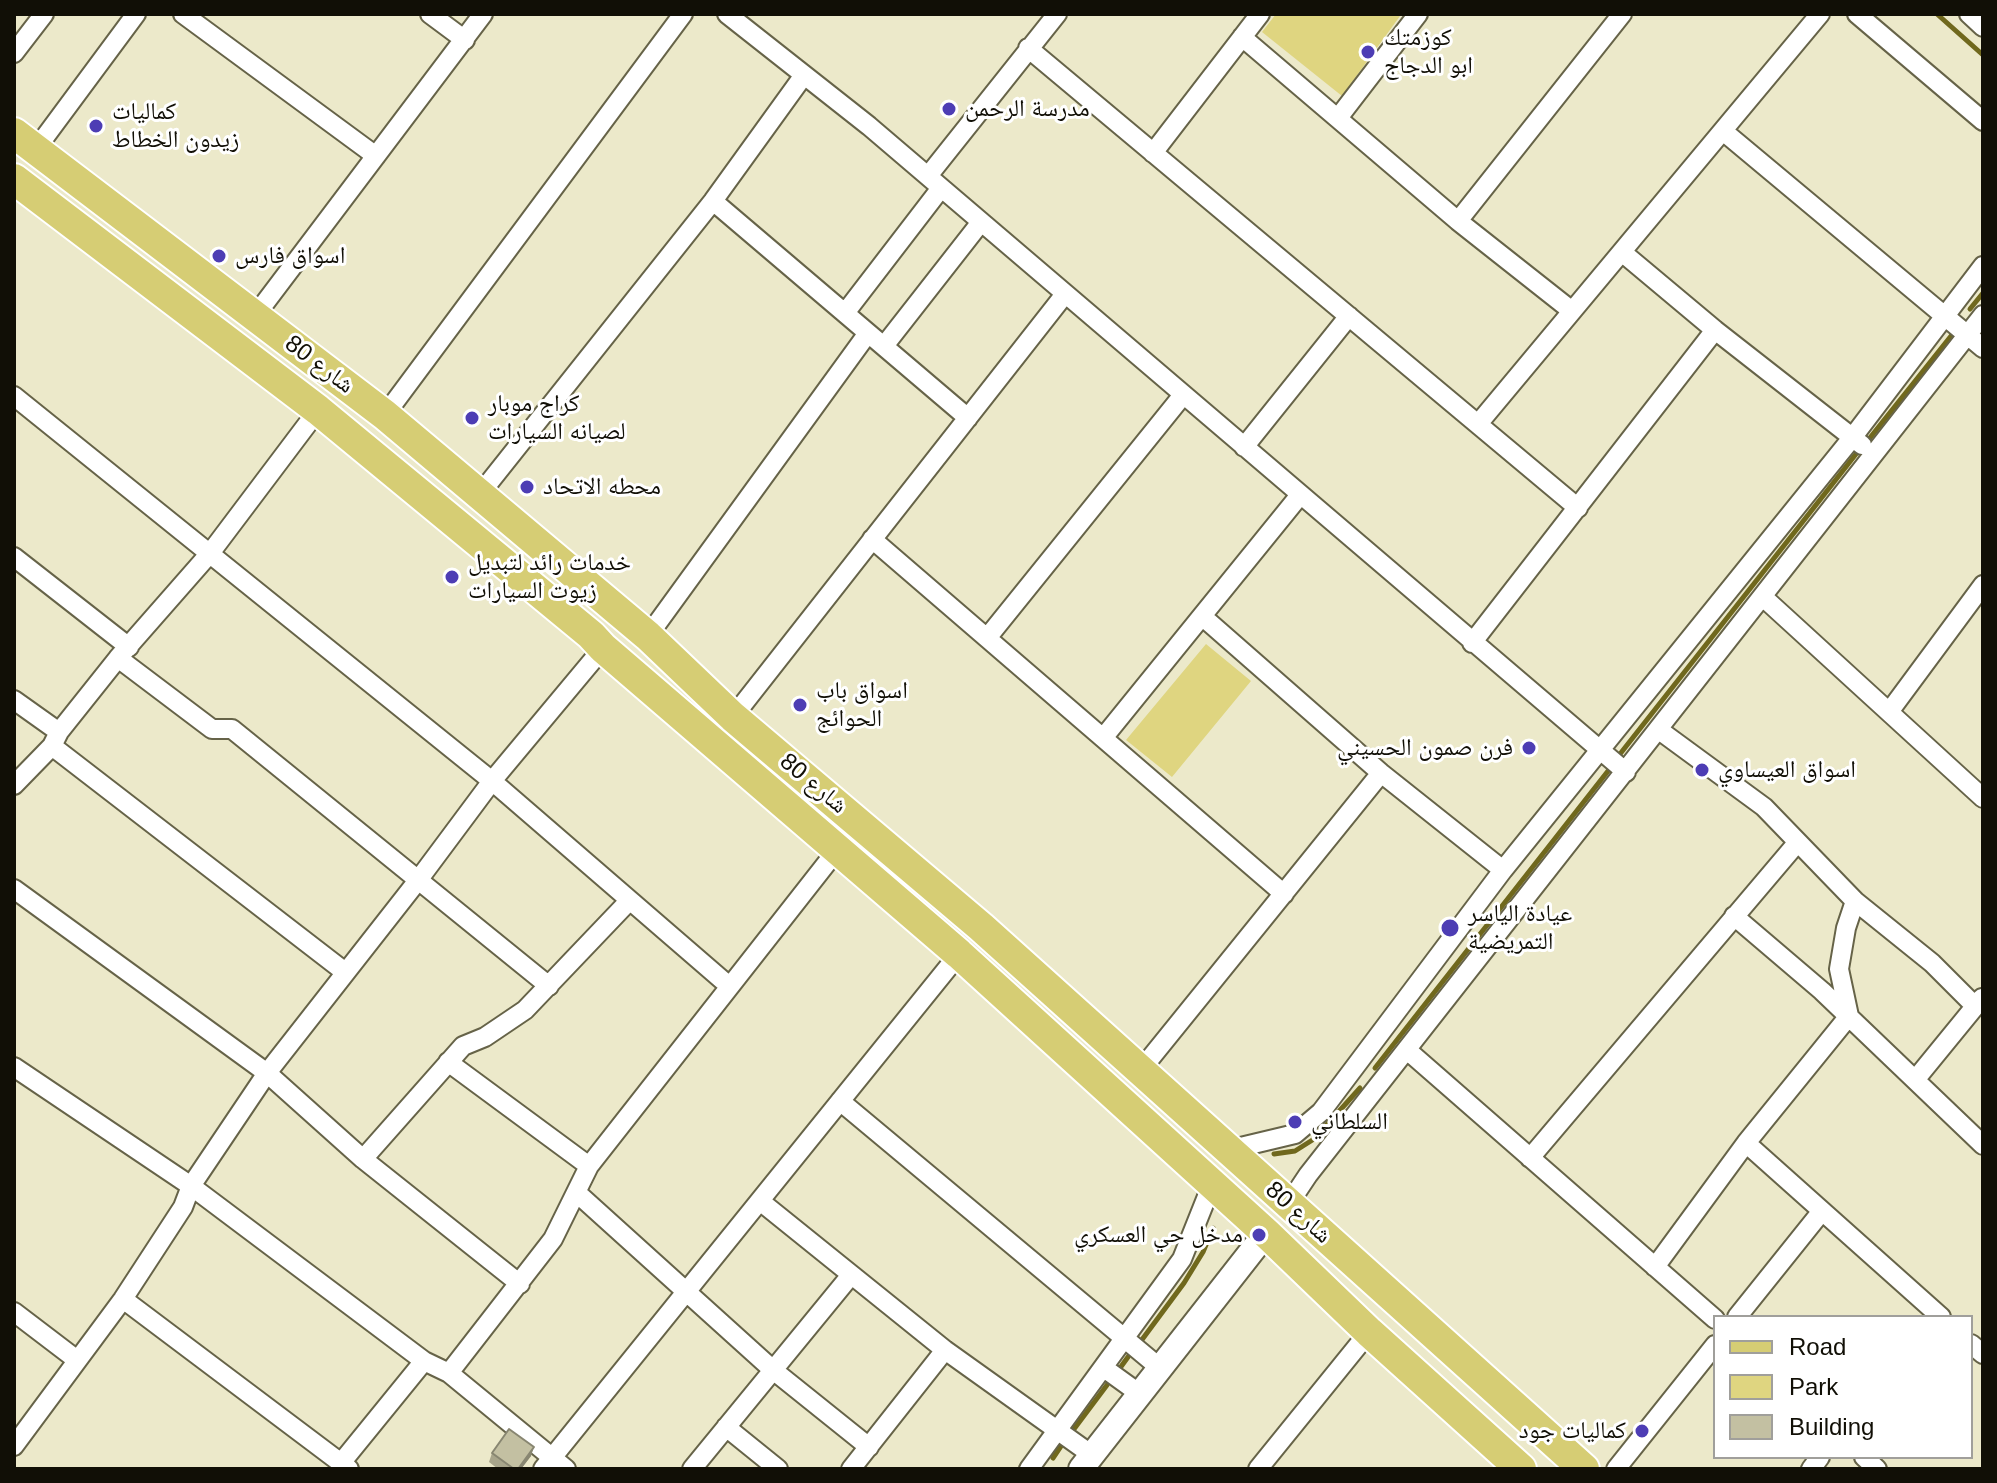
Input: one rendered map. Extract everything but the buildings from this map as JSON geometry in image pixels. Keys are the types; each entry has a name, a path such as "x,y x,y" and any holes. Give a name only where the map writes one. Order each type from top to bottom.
{"main road":[{"name":"شارع 80","path":"25,141 385,415 648,636 733,717 981,927 1584,1469"},
{"name":"شارع 80","path":"17,189 199,319 318,410 591,635 959,954 1521,1469"},
{"path":"199,319 216,319 222,313 224,296 220,289"},
{"path":"271,374 266,365 266,356 271,348 280,343 289,344"}],"street":[{"path":"14,53 44,14"},
{"path":"25,141 136,14"},
{"path":"183,14 376,156"},
{"path":"430,14 465,40"},
{"path":"255,316 483,14"},
{"path":"385,415 683,14"},
{"path":"727,14 934,182 1626,772"},
{"path":"845,313 1028,48 1057,14"},
{"path":"1153,153 1260,14"},
{"path":"1458,221 1622,14"},
{"path":"1478,424 1820,14"},
{"path":"1857,14 1983,121"},
{"path":"1969,14 1983,27"},
{"path":"1338,118 1416,15"},
{"path":"1242,37 1458,221 1572,311"},
{"path":"1028,48 1578,508"},
{"path":"480,494 713,201 804,75"},
{"path":"1723,131 1983,348"},
{"path":"713,201 968,418"},
{"path":"884,346 981,222"},
{"path":"1623,253 1874,455"},
{"path":"1228,1150 1295,1134 1321,1112 1503,870 1852,438 1983,266"},
{"path":"733,717 1065,294"},
{"path":"1288,1205 1308,1175 1983,315"},
{"path":"1244,447 1349,316"},
{"path":"1472,643 1715,330"},
{"path":"648,636 868,333"},
{"path":"987,638 1183,395"},
{"path":"14,396 492,781 728,985"},
{"path":"14,785 56,739 123,652 211,552 318,410"},
{"path":"1103,738 1300,495"},
{"path":"872,539 1284,894"},
{"path":"14,557 212,729 232,729 549,986"},
{"path":"1889,712 1981,588"},
{"path":"1763,597 1983,798"},
{"path":"1203,617 1381,773 1503,870"},
{"path":"14,1446 123,1299 183,1207 191,1186 267,1073 492,781 603,648"},
{"path":"14,700 56,739 345,972"},
{"path":"1659,730 1764,807 1855,901 1979,1002 1915,1080"},
{"path":"1140,1071 1381,773"},
{"path":"1530,1158 1797,843"},
{"path":"449,1373 553,1239 589,1166 837,850"},
{"path":"14,889 267,1073 363,1159 520,1284"},
{"path":"363,1159 463,1046 485,1037 525,1010 629,901"},
{"path":"1849,1016 1839,969 1846,928 1855,901"},
{"path":"1734,916 1849,1016 1983,1145"},
{"path":"14,1067 191,1186 424,1361 449,1373 554,1465 685,1290 959,954"},
{"path":"1655,1267 1746,1143 1849,1016"},
{"path":"1407,1050 1713,1317"},
{"path":"448,1062 589,1166"},
{"path":"1354,1068 1378,1087"},
{"path":"840,1101 1160,1368"},
{"path":"1746,1143 1936,1315"},
{"path":"1037,1466 1058,1430 1182,1259 1212,1184"},
{"path":"577,1193 773,1370 869,1447"},
{"path":"760,1201 945,1350 1058,1430 1087,1462 1266,1233"},
{"path":"1739,1315 1822,1211"},
{"path":"692,1469 851,1275"},
{"path":"123,1299 345,1466 424,1361"},
{"path":"14,1312 77,1360"},
{"path":"1258,1469 1369,1332"},
{"path":"1616,1469 1713,1348"},
{"path":"851,1469 945,1350"},
{"path":"1104,1368 1140,1394"},
{"path":"726,1427 778,1469"}],"green space":[{"path":"1276,14 1400,16 1342,96 1262,32"},
{"path":"1206,644 1251,681 1172,777 1126,740"}],"waterway":[{"path":"1937,14 1983,55"},
{"path":"1970,309 1983,293"},
{"path":"1869,439 1955,331"},
{"path":"1620,754 1856,454"},
{"path":"1375,1068 1608,771"},
{"path":"1274,1154 1295,1151 1314,1139 1360,1088"},
{"path":"1141,1341 1184,1283 1213,1228"},
{"path":"1120,1368 1128,1357"},
{"path":"1074,1429 1107,1385"},
{"path":"1053,1458 1063,1443"}],"place":[{"name":"كوزمتك ابو الدجاج","path":"1368,52"},
{"name":"مدرسة الرحمن","path":"949,109"},
{"name":"كماليات زيدون الخطاط","path":"96,126"},
{"name":"اسواق فارس","path":"219,256"},
{"name":"كراج موبار لصيانه السيارات","path":"472,418"},
{"name":"محطه الاتحاد","path":"527,487"},
{"name":"خدمات رائد لتبديل زيوت السيارات","path":"452,577"},
{"name":"اسواق باب الحوائج","path":"800,705"},
{"name":"فرن صمون الحسيني","path":"1529,748"},
{"name":"اسواق العيساوي","path":"1702,770"},
{"name":"عيادة الياسر التمريضية","path":"1450,928"},
{"name":"السلطاني","path":"1295,1122"},
{"name":"مدخل حي العسكري","path":"1259,1235"},
{"name":"كماليات جود","path":"1642,1431"}]}
